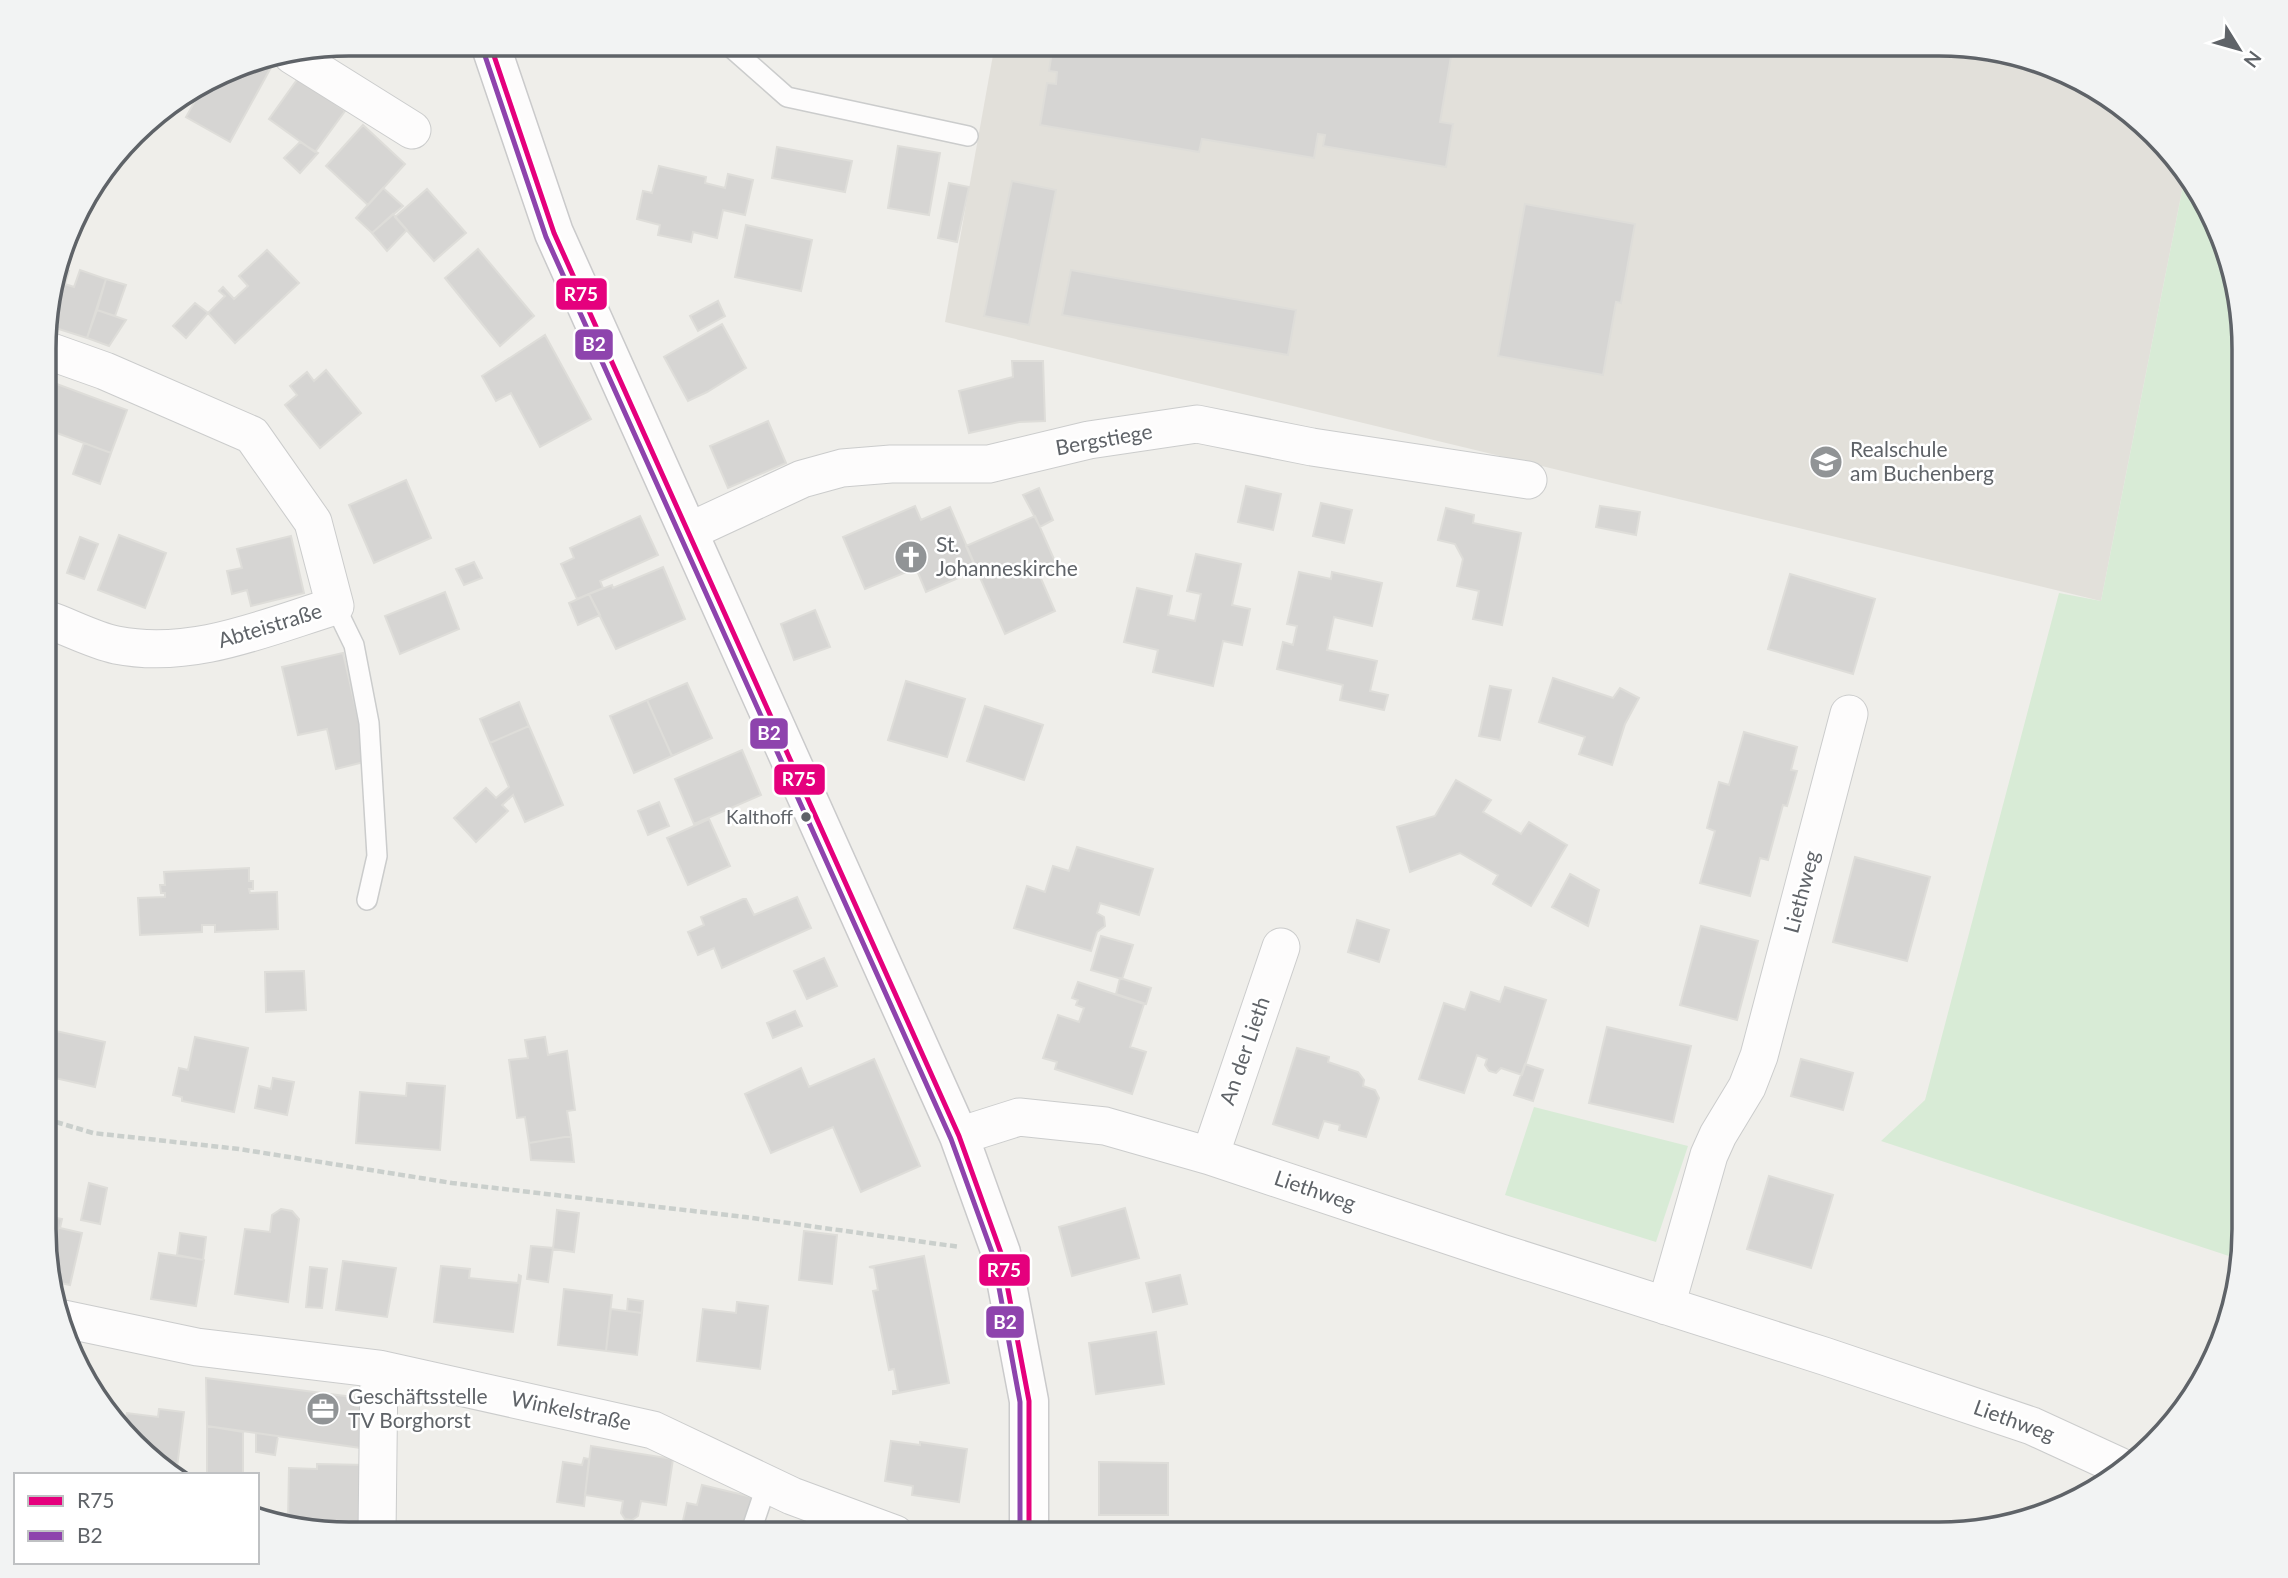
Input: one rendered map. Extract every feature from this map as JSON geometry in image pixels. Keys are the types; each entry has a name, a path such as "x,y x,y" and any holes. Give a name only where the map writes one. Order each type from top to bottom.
{"main road":[{"path":"494,56 554,233 690,531 958,1136 1000,1253 1029,1401 1029,1522"}],"street":[{"path":"301,61 412,130"},
{"name":"Abteistraße","path":"56,354 105,371 252,435 313,522 335,606 207,645 159,650 114,645 56,623"},
{"name":"Bergstiege","path":"690,531 802,480 842,468 891,464 989,464 1089,440 1197,424 1312,447 1528,480"},
{"name":"Liethweg","path":"1666,1306 1709,1155 1747,1087 1759,1056 1849,714"},
{"name":"An der Lieth","path":"1210,1156 1281,947"},
{"name":"Liethweg","path":"958,1136 1019,1117 1105,1126 1210,1156 2032,1426 2114,1464"},
{"name":"Winkelstraße","path":"71,1321 197,1347 379,1369 653,1430 792,1496 862,1522"},
{"path":"377,1522 379,1369"}],"lane":[{"path":"741,56 788,97 968,136"},
{"path":"335,606 354,645 369,723 377,856 367,900"},
{"path":"754,1522 767,1484"}],"path":[{"path":"56,1122 93,1133 239,1149 452,1183 745,1217 1000,1253"}],"shaded area":[{"name":"Realschule am Buchenberg","path":"993,56 1939,56 1977,59 2015,66 2051,78 2102,105 2146,142 2183,186 2101,601 945,322"}],"green space":[{"path":"2183,186 2210,237 2222,273 2232,349 2230,1256 1881,1141 1925,1100 2059,593 2101,601"},
{"path":"1534,1107 1688,1146 1656,1242 1505,1195"}],"building":[{"path":"1051,56 1451,56 1440,122 1453,124 1446,167 1323,146 1325,135 1318,134 1314,158 1202,139 1199,152 1040,125 1047,83 1056,84 1057,72 1049,71"},
{"path":"272,66 230,142 186,117 196,99 237,78"},
{"path":"299,77 345,111 315,152 269,119"},
{"path":"363,125 405,164 368,205 326,166"},
{"path":"300,142 318,153 300,173 284,158"},
{"path":"898,146 940,153 929,215 888,208"},
{"path":"777,147 852,161 845,192 772,178"},
{"path":"659,166 706,177 705,183 725,188 728,174 753,180 745,215 723,210 717,238 693,232 691,242 658,235 660,225 637,219 643,191 652,193"},
{"path":"1012,181 1056,190 1029,325 984,316"},
{"path":"949,183 969,187 957,242 938,238"},
{"path":"383,188 403,206 372,233 356,218"},
{"path":"427,189 466,233 434,261 395,217"},
{"path":"1525,204 1635,224 1621,303 1616,302 1603,375 1498,356"},
{"path":"393,214 407,230 387,251 372,233"},
{"path":"746,225 812,240 801,291 735,277"},
{"path":"478,249 534,316 500,346 445,278"},
{"path":"267,250 299,283 235,343 208,313 225,296 219,291 223,287 234,299 248,286 239,276"},
{"path":"67,270 69,271 65,284 74,287 80,270 106,279 87,338 57,329"},
{"path":"1071,270 1296,310 1288,355 1062,315"},
{"path":"106,279 126,285 115,316 97,310"},
{"path":"718,301 725,316 698,331 690,316"},
{"path":"195,303 208,313 186,338 173,326"},
{"path":"97,310 126,320 109,346 87,338"},
{"path":"722,324 746,368 688,401 664,357"},
{"path":"545,335 591,419 540,447 511,393 496,401 482,376"},
{"path":"1012,361 1043,361 1045,421 1019,422 969,433 959,391 1013,377"},
{"path":"326,370 361,413 320,448 285,405 297,395 290,386 307,372 314,381"},
{"path":"56,384 127,410 111,453 56,433"},
{"path":"768,421 786,463 728,488 710,446"},
{"path":"84,443 111,453 100,484 73,474"},
{"path":"406,480 431,538 374,563 349,505"},
{"path":"1246,486 1281,494 1273,530 1238,522"},
{"path":"1039,488 1053,520 1040,527 1023,495"},
{"path":"1321,503 1352,510 1344,543 1313,536"},
{"name":"St. Johanneskirche","path":"915,506 921,520 950,507 977,570 926,592 916,568 865,589 843,537"},
{"path":"1600,506 1640,512 1636,535 1596,527"},
{"path":"1446,508 1474,515 1473,523 1521,533 1502,625 1473,619 1479,591 1457,586 1463,559 1455,544 1438,540"},
{"path":"640,516 658,555 600,581 603,588 577,599 561,564 574,558 570,548"},
{"path":"1035,516 1057,566 1039,574 1055,611 1005,634 966,546"},
{"path":"119,535 166,553 145,608 98,590"},
{"path":"291,536 304,593 251,606 247,590 232,594 227,571 242,568 237,549"},
{"path":"80,537 98,544 84,579 67,573"},
{"path":"1196,554 1241,564 1232,605 1250,609 1242,645 1223,641 1213,686 1153,672 1158,650 1124,642 1137,588 1172,596 1168,615 1195,621 1201,594 1187,591"},
{"path":"474,562 482,578 464,585 456,569"},
{"path":"663,567 685,619 616,649 589,594 612,585 613,588"},
{"path":"1299,572 1331,579 1332,572 1382,583 1372,626 1334,617 1327,650 1377,661 1370,691 1388,695 1384,710 1340,700 1343,685 1277,669 1283,642 1293,645 1297,626 1287,624"},
{"path":"1790,574 1875,599 1853,674 1768,649"},
{"path":"445,592 459,629 400,654 385,616"},
{"path":"589,594 600,615 578,625 569,603"},
{"path":"815,610 830,647 794,660 781,624"},
{"path":"343,653 368,761 336,769 327,729 298,735 282,667"},
{"path":"1553,678 1613,698 1620,688 1639,698 1625,724 1612,765 1579,754 1585,737 1539,722"},
{"path":"906,681 965,699 947,757 888,740"},
{"path":"687,683 712,738 672,756 647,700"},
{"path":"1490,686 1511,690 1500,740 1479,736"},
{"path":"647,700 672,756 634,773 610,716"},
{"path":"519,702 529,726 490,743 480,719"},
{"path":"985,706 1043,725 1024,780 967,761"},
{"path":"529,726 563,805 525,822 513,795 502,805 508,811 476,842 454,818 486,788 496,798 509,787 490,743"},
{"path":"1744,732 1797,747 1791,770 1797,771 1787,806 1783,805 1768,860 1760,858 1750,896 1700,883 1715,831 1707,828 1719,782 1729,785"},
{"path":"742,750 761,795 694,824 675,779"},
{"path":"1456,780 1491,800 1483,812 1521,834 1529,822 1567,845 1531,906 1493,884 1498,875 1460,853 1410,872 1397,827 1435,816"},
{"path":"659,802 669,826 648,835 638,811"},
{"path":"709,819 730,866 688,885 667,838"},
{"path":"1077,847 1153,869 1139,915 1100,903 1097,913 1104,917 1105,926 1097,932 1091,951 1014,928 1027,886 1045,892 1053,866 1069,871"},
{"path":"1855,857 1930,877 1907,961 1833,942"},
{"path":"249,868 249,881 253,881 250,893 277,892 278,929 215,932 215,925 202,925 202,932 140,935 138,898 165,897 165,893 161,893 160,885 165,885 164,872"},
{"path":"1570,874 1599,890 1588,926 1552,907"},
{"path":"797,897 811,928 722,968 714,948 698,955 688,932 704,925 701,917 743,899 746,899 754,915"},
{"path":"1357,920 1389,930 1379,962 1348,952"},
{"path":"1701,926 1758,941 1737,1020 1680,1005"},
{"path":"1101,936 1133,945 1122,979 1091,970"},
{"path":"824,958 837,986 807,999 794,971"},
{"path":"304,971 306,1010 266,1012 265,972"},
{"path":"1120,978 1151,988 1146,1004 1116,994"},
{"path":"1078,982 1144,1004 1130,1047 1146,1052 1132,1094 1055,1069 1057,1062 1043,1058 1058,1015 1079,1022 1084,1008 1076,1005 1078,1000 1072,998"},
{"path":"1505,987 1546,1000 1522,1075 1501,1068 1496,1073 1489,1071 1485,1065 1487,1059 1477,1055 1464,1093 1419,1079 1444,1003 1465,1010 1471,992 1500,1002"},
{"path":"795,1011 802,1026 773,1038 767,1023"},
{"path":"1607,1027 1691,1046 1673,1122 1589,1103"},
{"path":"56,1031 105,1042 95,1087 56,1078"},
{"path":"195,1037 248,1048 234,1112 182,1101 182,1097 173,1095 179,1068 188,1070"},
{"path":"545,1037 548,1055 567,1051 575,1110 567,1111 571,1136 529,1143 525,1117 517,1118 509,1060 528,1058 525,1040"},
{"path":"1297,1048 1329,1057 1328,1062 1358,1072 1364,1080 1363,1086 1375,1090 1379,1098 1366,1137 1339,1130 1340,1125 1324,1121 1318,1138 1273,1124"},
{"path":"874,1059 920,1166 861,1192 833,1127 771,1153 745,1094 801,1068 809,1087"},
{"path":"1801,1059 1853,1073 1843,1110 1791,1096"},
{"path":"1525,1064 1543,1070 1533,1101 1514,1095"},
{"path":"273,1078 294,1082 287,1115 255,1108 259,1086 271,1089"},
{"path":"407,1083 445,1086 440,1150 356,1143 360,1092 406,1096"},
{"path":"571,1136 574,1162 531,1160 529,1143"},
{"path":"1769,1176 1833,1195 1811,1268 1747,1249"},
{"path":"89,1183 107,1188 100,1224 81,1220"},
{"path":"1125,1208 1139,1258 1072,1276 1059,1227"},
{"path":"281,1209 292,1211 299,1219 288,1302 235,1294 245,1229 270,1232 272,1215"},
{"path":"557,1210 579,1213 574,1252 553,1249"},
{"path":"56,1218 62,1219 60,1228 82,1233 70,1285 62,1283"},
{"path":"804,1231 837,1235 832,1284 799,1280"},
{"path":"180,1233 206,1237 203,1260 177,1255"},
{"path":"531,1246 553,1248 548,1282 527,1279"},
{"path":"159,1253 204,1260 196,1306 151,1299"},
{"path":"924,1256 949,1383 893,1394 893,1391 898,1391 894,1369 889,1370 873,1291 878,1290 874,1268 869,1267"},
{"path":"343,1261 396,1268 387,1317 336,1310"},
{"path":"441,1266 470,1269 469,1278 518,1283 519,1275 521,1276 513,1332 434,1322"},
{"path":"310,1267 327,1269 322,1308 306,1307"},
{"path":"1180,1275 1187,1304 1153,1312 1146,1283"},
{"path":"564,1289 612,1295 606,1351 558,1345"},
{"path":"628,1299 643,1301 642,1313 627,1311"},
{"path":"737,1302 768,1306 760,1369 697,1361 703,1309 736,1313"},
{"path":"611,1309 642,1313 637,1355 606,1351"},
{"path":"1156,1332 1164,1384 1096,1394 1089,1343"},
{"path":"206,1378 368,1399 368,1449 207,1426"},
{"path":"159,1409 184,1412 177,1466 142,1436 126,1418 127,1413 158,1417"},
{"path":"207,1426 243,1432 243,1473 207,1473"},
{"path":"256,1433 278,1436 275,1455 256,1452"},
{"path":"891,1441 967,1449 959,1502 912,1495 913,1486 885,1481"},
{"path":"591,1446 673,1459 666,1505 641,1501 638,1516 632,1520 625,1519 621,1513 623,1501 585,1495"},
{"path":"584,1458 589,1459 584,1506 557,1502 563,1462 582,1465"},
{"path":"1099,1462 1168,1463 1168,1515 1099,1515"},
{"path":"317,1464 367,1465 367,1522 330,1521 288,1515 289,1468 317,1469"},
{"path":"702,1485 752,1497 746,1522 683,1522 687,1503 697,1505"}],"transit line":[{"name":"B2","path":"485,56 546,237 951,1139 993,1255 1020,1402 1020,1522"},
{"name":"R75","path":"494,56 554,233 959,1136 1001,1253 1029,1401 1029,1522"}],"place":[{"name":"Realschule am Buchenberg","path":"1826,462"},
{"name":"St. Johanneskirche","path":"911,557"},
{"name":"Kalthoff","path":"806,817"},
{"name":"Geschäftsstelle TV Borghorst","path":"323,1409"}]}
